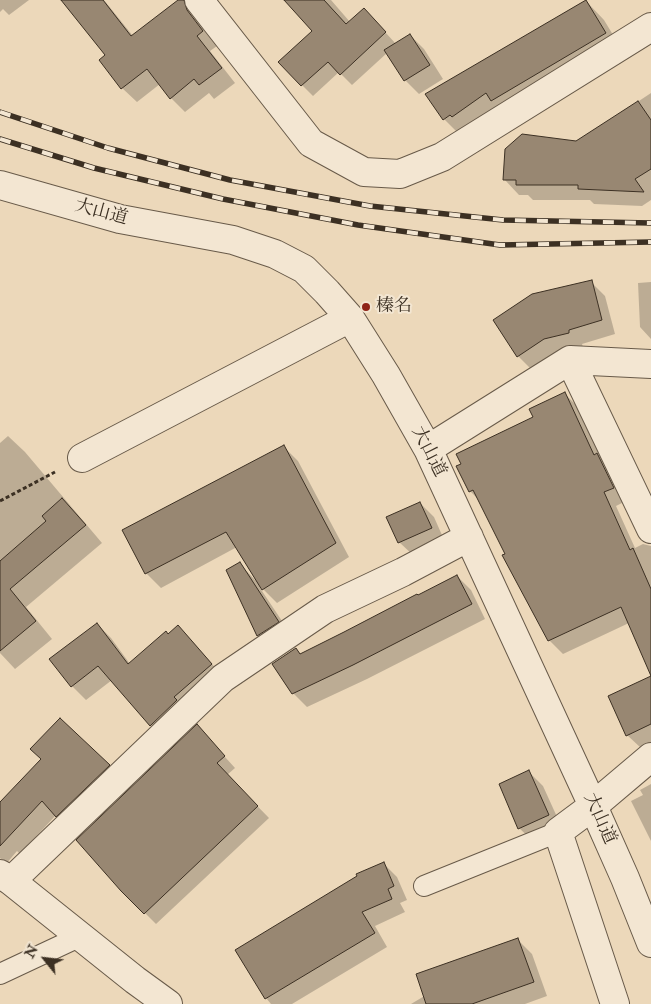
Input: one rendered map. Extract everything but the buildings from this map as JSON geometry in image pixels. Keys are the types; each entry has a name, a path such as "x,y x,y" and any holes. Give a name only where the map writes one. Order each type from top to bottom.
{"street":[{"path":"199,0 311,143 364,172 400,174 442,157 651,27"},
{"name":"大山道","path":"0,185 120,219 233,240 275,254 304,269 350,318 386,375 428,448 593,806 651,943"},
{"path":"82,458 350,318"},
{"path":"570,360 651,529"},
{"path":"428,448 570,360 651,364"},
{"path":"168,1004 5,877 222,678 325,609 403,572 469,537"},
{"path":"615,1004 558,832 593,806 651,757"}],"lane":[{"path":"424,886 558,832"},
{"path":"0,974 82,936"}],"path":[{"path":"0,501 56,472"}],"railway":[{"path":"0,112 108,148 230,180 370,206 503,220 651,223"},
{"path":"0,139 94,168 223,199 358,225 500,245 651,242"}],"place":[{"name":"榛名","path":"366,307"}]}
